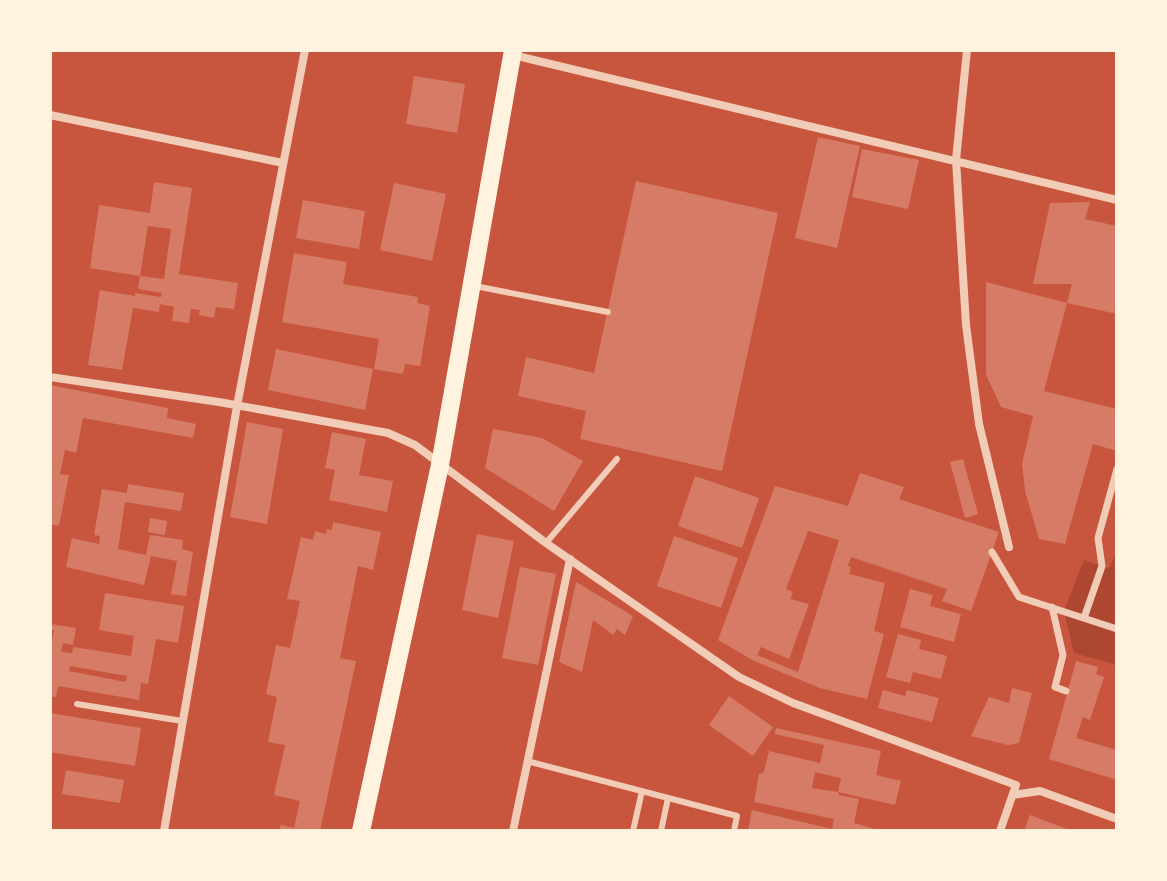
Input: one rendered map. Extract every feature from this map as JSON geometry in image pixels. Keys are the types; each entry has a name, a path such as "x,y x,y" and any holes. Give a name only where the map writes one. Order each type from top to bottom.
{"main road":[{"path":"361,831 440,465 513,52"}],"street":[{"path":"164,831 237,406 305,50"},
{"path":"967,50 956,160 966,325 979,424 1009,547"},
{"path":"513,52 1117,200"},
{"path":"50,115 283,163"},
{"path":"50,377 388,433 415,445 546,543 748,682 793,703 1016,785 1000,831"},
{"path":"1084,618 1102,566 1098,538 1117,469"},
{"path":"992,552 1019,597 1117,629"},
{"path":"513,831 570,559"},
{"path":"1052,607 1063,655 1055,687 1066,691"},
{"path":"1013,795 1040,791 1117,819"}],"lane":[{"path":"471,285 608,312"},
{"path":"546,543 617,459"},
{"path":"77,704 182,721"},
{"path":"527,761 737,816 734,831"},
{"path":"633,831 642,791"},
{"path":"661,831 668,798"}],"shaded area":[{"path":"1115,556 1117,665 1074,653 1064,611 1084,560 1101,566 1084,619 1102,566 1109,568"}],"building":[{"path":"414,76 465,84 457,133 406,124"},
{"path":"818,137 860,146 837,248 795,238"},
{"path":"862,149 919,160 908,209 852,197"},
{"path":"636,181 778,213 722,471 580,439 586,411 518,396 526,357 594,373"},
{"path":"154,182 192,188 179,274 238,283 234,309 216,307 214,318 199,315 200,310 191,309 189,323 172,321 174,307 160,304 159,312 133,308 122,370 88,365 100,290 161,297 162,293 138,289 140,276 90,268 99,205 150,213","holes":["148,226 171,229 164,279 140,276"]},
{"path":"394,183 446,194 432,261 380,250"},
{"path":"303,200 365,211 359,249 296,238"},
{"path":"1090,202 1085,219 1117,226 1117,314 1067,303 1072,284 1033,284 1050,203"},
{"path":"294,253 347,262 343,284 418,297 417,303 430,306 420,366 405,364 403,374 374,369 379,339 282,322"},
{"path":"986,282 1067,303 1044,391 1117,409 1117,451 1093,444 1065,544 1039,539 1025,491 1022,464 1033,416 1001,407 986,375"},
{"path":"276,349 373,369 365,410 268,390"},
{"path":"50,385 168,408 167,418 196,424 193,438 83,418 76,453 65,450 60,474 69,475 59,526 50,524"},
{"path":"247,422 283,429 267,524 230,517"},
{"path":"493,429 542,438 583,461 554,511 485,468"},
{"path":"332,432 366,439 359,475 393,481 387,512 329,500 335,470 325,468"},
{"path":"963,459 978,514 965,518 950,462"},
{"path":"860,473 904,487 899,499 999,532 971,611 942,601 947,589 851,557 849,574 885,583 874,631 884,634 867,699 820,688 754,661 718,640 775,486 848,506","holes":["808,531 839,540 798,672 757,655 761,647 789,659 809,604 790,599 793,592 786,589"]},
{"path":"695,476 759,498 742,548 678,526"},
{"path":"128,484 184,493 181,511 125,502 118,549 146,555 150,535 183,540 182,549 193,552 186,596 171,594 177,561 151,556 144,585 66,567 72,538 99,544 100,536 94,535 102,489 127,493"},
{"path":"150,518 167,521 165,535 148,532"},
{"path":"333,522 381,532 373,570 358,566 340,658 356,661 320,831 279,831 281,825 294,828 300,801 274,795 285,745 268,742 277,697 266,694 276,645 290,648 300,601 287,599 301,537 313,540 315,531 326,534 327,529 332,530"},
{"path":"477,534 514,541 498,618 462,610"},
{"path":"674,536 738,558 721,608 657,586"},
{"path":"520,567 556,574 538,665 502,658"},
{"path":"576,582 633,616 625,635 617,629 613,635 593,620 582,672 559,662"},
{"path":"910,589 933,595 930,606 961,614 954,642 900,627"},
{"path":"105,593 184,606 178,643 156,639 148,684 141,683 139,700 58,686 56,697 50,696 50,642 54,630 50,630 50,624 76,628 73,645 63,643 61,652 72,653 73,647 131,656 134,636 99,630","holes":["70,666 127,676 126,682 69,671"]},
{"path":"898,634 921,640 919,649 947,656 941,679 913,672 910,683 886,677"},
{"path":"1076,661 1098,667 1096,674 1104,677 1090,720 1083,717 1076,738 1117,750 1117,780 1049,759"},
{"path":"1012,688 1032,693 1019,743 1008,745 971,736 989,697 1009,703"},
{"path":"883,690 905,696 907,690 939,698 932,722 878,708"},
{"path":"729,696 773,727 753,756 709,725"},
{"path":"50,713 141,728 135,766 50,752"},
{"path":"776,728 881,751 876,775 901,781 895,805 838,792 839,795 859,799 854,823 882,831 748,831 752,810 832,829 834,819 754,802 759,774 764,772 769,751 820,763 824,745 775,734","holes":["815,772 841,778 838,792 812,788"]},
{"path":"66,770 124,780 120,803 62,794"},
{"path":"1030,815 1072,831 1024,831"}]}
